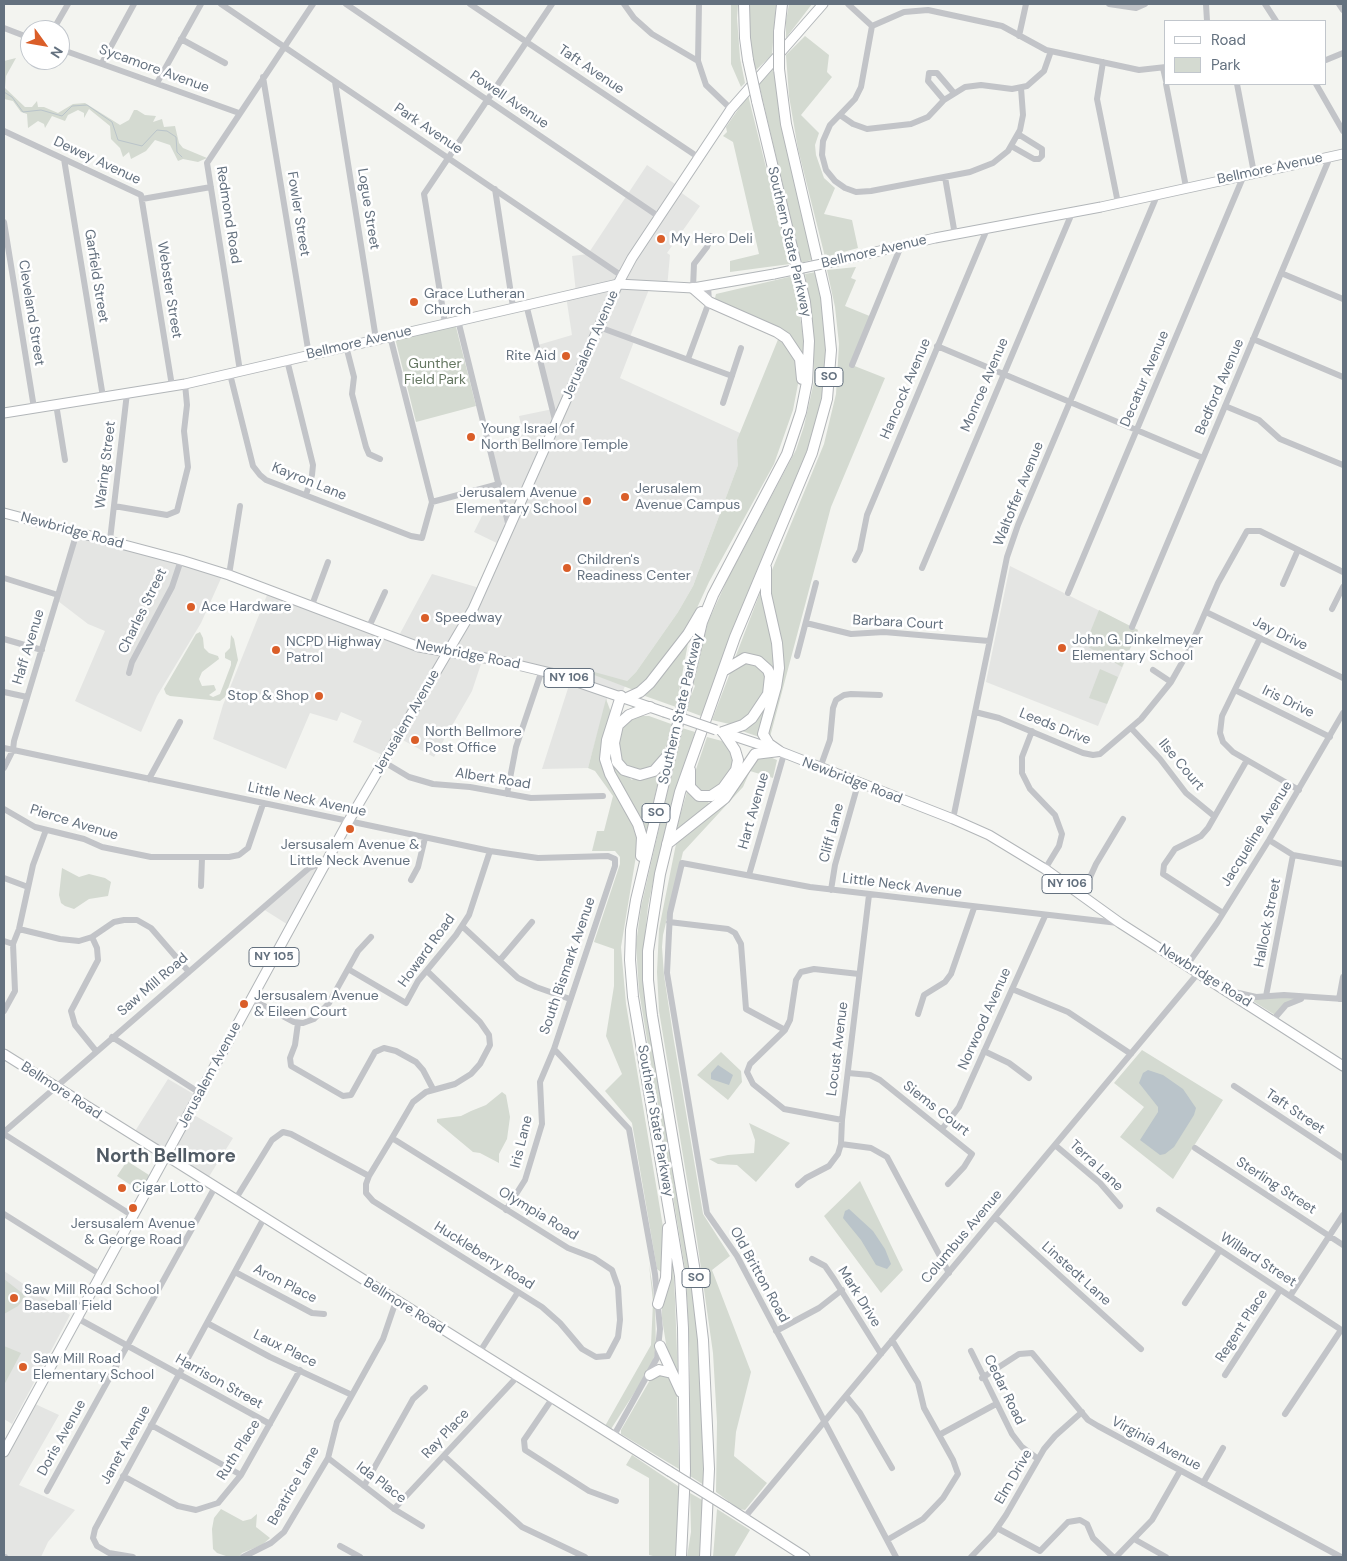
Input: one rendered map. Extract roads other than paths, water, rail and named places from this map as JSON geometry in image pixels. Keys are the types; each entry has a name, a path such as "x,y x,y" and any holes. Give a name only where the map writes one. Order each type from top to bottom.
{"highway":[{"name":"Southern State Parkway","path":"681,1557 685,1491 680,1276 631,979 631,930 641,877 702,622 727,568 786,454 801,412 809,362 808,322 796,260 748,60 744,4"},
{"name":"Southern State Parkway","path":"705,1557 709,1469 703,1340 695,1272 648,980 651,924 667,844 680,792 723,671 818,435 827,399 831,365 826,297 786,124 779,69 779,32 782,4"},
{"path":"693,288 709,302 777,332 792,344 802,366 801,412"},
{"path":"766,566 766,594 777,643 779,668 776,687 763,734 769,744 781,753"},
{"path":"641,877 642,837 638,824 610,774 605,759 607,740 624,697 644,689 681,643 727,568"},
{"path":"690,764 690,787 694,794 705,798 723,788 736,770 738,760 735,750 720,731 743,725 752,718 765,700 770,684 768,670 764,664 750,658 740,660 723,671"},
{"path":"650,707 629,715 618,726 614,743 617,762 624,770 632,774 645,774 658,768 671,750"},
{"path":"667,844 725,798 755,754 781,753"},
{"path":"658,1304 667,1272 668,1197"},
{"path":"655,1274 667,1272"},
{"path":"660,1346 679,1385 684,1411"},
{"path":"650,1375 659,1370 672,1373"}],"main road":[{"name":"Jerusalem Avenue","path":"4,1452 348,822 483,590 620,280 658,216 730,109 823,4"},
{"name":"Bellmore Avenue","path":"4,413 185,384 620,280 693,288 708,286 1118,203 1343,154"},
{"name":"Newbridge Road","path":"4,513 110,540 229,575 419,647 497,660 542,670 781,753 953,819 989,835 1045,869 1120,923 1343,1066"},
{"name":"Bellmore Road","path":"4,1054 166,1158 805,1557"}],"street":[{"path":"59,20 68,4"},
{"path":"102,64 134,4"},
{"path":"157,83 201,4"},
{"name":"Park Avenue","path":"221,4 495,189 620,280"},
{"name":"Redmond Road","path":"240,372 208,159 313,4"},
{"name":"Powell Avenue","path":"346,4 658,216"},
{"name":"Taft Avenue","path":"470,4 698,157"},
{"path":"445,323 424,194 552,4"},
{"path":"624,4 644,27 698,61"},
{"path":"699,4 698,61 706,85 730,109"},
{"path":"848,4 872,26"},
{"path":"1019,36 1026,4"},
{"path":"1109,4 1129,8 1145,4"},
{"path":"1206,4 1207,20"},
{"path":"1265,4 1275,20"},
{"path":"1339,4 1343,10"},
{"path":"872,26 904,12 920,9 1002,26 1037,46 1051,51 1139,70 1164,68"},
{"path":"872,26 861,87 855,99 826,132 823,141 822,159 828,173 840,185 854,191 883,189 985,168 1001,158 1018,134 1023,115 1020,88"},
{"path":"4,28 20,34"},
{"path":"181,39 225,63"},
{"path":"683,53 691,53 698,48"},
{"path":"840,115 859,127 880,130 922,120 944,100 965,87 981,85 1004,89 1020,88 1040,75 1051,51"},
{"name":"Sycamore Avenue","path":"70,53 239,113"},
{"path":"1327,60 1343,54"},
{"path":"1103,62 1097,99 1118,203"},
{"path":"944,100 928,81 929,73 937,73 954,93"},
{"name":"Fowler Street","path":"263,77 309,355"},
{"name":"Logue Street","path":"335,82 376,339"},
{"path":"1167,85 1186,187"},
{"path":"1237,85 1254,173"},
{"path":"1317,85 1343,131"},
{"name":"Dewey Avenue","path":"4,131 138,192 142,198 211,187"},
{"path":"1011,146 1034,159 1039,159 1042,156 1042,149 1018,134"},
{"name":"Bedford Avenue","path":"1132,626 1330,157"},
{"name":"Garfield Street","path":"64,159 103,397"},
{"name":"Decatur Avenue","path":"1068,593 1244,175"},
{"path":"945,177 955,235"},
{"path":"495,189 513,307"},
{"name":"Waltoffer Avenue","path":"953,819 1007,557 1158,194"},
{"name":"Webster Street","path":"142,198 172,386"},
{"name":"Monroe Avenue","path":"922,568 1072,212"},
{"name":"Cleveland Street","path":"4,222 34,408"},
{"name":"Hancock Avenue","path":"855,560 860,550 867,515 987,229"},
{"path":"693,288 694,264 707,247 711,236"},
{"path":"852,365 901,246"},
{"path":"1281,273 1343,299"},
{"path":"688,360 709,302 708,286"},
{"path":"526,304 556,424"},
{"path":"458,320 510,529"},
{"path":"600,327 732,376"},
{"path":"390,336 432,502 499,484"},
{"path":"1253,339 1343,377"},
{"path":"346,346 354,377 352,394 366,447 373,457 380,458"},
{"path":"937,346 1203,458"},
{"path":"723,403 741,348"},
{"name":"Bellmore Avenue","path":"286,360 313,465 306,495"},
{"name":"Kayron Lane","path":"230,374 256,472 266,480 411,536 422,538 432,502"},
{"path":"114,506 167,515 177,512 188,467 184,431 187,405 185,384"},
{"name":"Waring Street","path":"110,540 127,393"},
{"path":"56,404 66,460"},
{"path":"1225,406 1259,420 1280,439 1343,465"},
{"path":"229,575 240,506"},
{"name":"Leeds Drive","path":"975,712 999,718 1093,755 1106,751 1132,728 1170,682 1188,652 1244,534 1249,530 1260,531 1298,550"},
{"name":"Haff Avenue","path":"4,768 13,750 14,741 77,532"},
{"path":"1283,584 1298,550 1343,572"},
{"name":"Charles Street","path":"129,673 132,662 172,587 181,560"},
{"path":"312,606 328,562"},
{"path":"4,578 58,595"},
{"path":"797,656 816,584"},
{"path":"1332,609 1343,587"},
{"path":"368,629 385,592"},
{"name":"Jay Drive","path":"1206,612 1343,678"},
{"name":"Barbara Court","path":"806,623 851,634 884,632 989,641"},
{"path":"1260,638 1222,716 1220,733 1229,749 1299,790"},
{"path":"4,639 42,650"},
{"path":"507,794 519,737 542,670"},
{"path":"1153,670 1170,682"},
{"name":"Iris Drive","path":"1234,690 1330,736"},
{"path":"4,692 27,697"},
{"path":"820,768 830,740 833,708 836,700 844,695 851,694 880,695"},
{"name":"Jacqueline Avenue","path":"1187,965 1223,914 1270,840 1343,713"},
{"path":"149,779 180,722"},
{"name":"Ilse Court","path":"1132,728 1160,759 1186,793 1214,816"},
{"path":"488,731 497,730 519,737"},
{"path":"1032,731 1022,757 1022,773 1030,789 1055,814 1062,834 1059,846 1045,869"},
{"name":"Little Neck Avenue","path":"4,748 348,822 490,850 538,858 608,856"},
{"name":"Hart Avenue","path":"749,875 781,753"},
{"path":"1223,914 1163,874 1164,865 1172,852 1184,843 1201,836 1247,760"},
{"name":"Albert Road","path":"384,762 409,777 425,782 470,787 542,799 603,796"},
{"name":"Cliff Lane","path":"831,890 835,865 858,784"},
{"name":"Pierce Avenue","path":"4,809 30,826 84,839 102,846 158,858 202,858 229,857 244,852 251,843 263,804"},
{"path":"1082,895 1096,864 1123,819"},
{"path":"4,1011 15,991 13,944 19,929 28,888 46,830"},
{"path":"412,880 418,867 425,838"},
{"path":"1270,840 1293,855 1343,864"},
{"name":"Howard Road","path":"348,969 406,1003 462,926 476,898 490,850"},
{"name":"Hallock Street","path":"1266,996 1293,855"},
{"name":"South Bismark Avenue","path":"608,856 615,858 616,863 554,1049 629,1129 655,1274 660,1346 657,1358 650,1375 613,1436"},
{"path":"201,886 202,858"},
{"name":"Little Neck Avenue","path":"682,863 831,890 974,908 1120,923"},
{"name":"Old Britton Road","path":"682,863 669,922 666,951 668,990 707,1211 733,1250 896,1557"},
{"name":"Saw Mill Road","path":"4,1133 55,1086 309,868 316,865 323,867"},
{"path":"4,878 28,888"},
{"name":"Locust Avenue","path":"798,1185 806,1178 829,1166 838,1154 841,1144 842,1120 868,894"},
{"path":"918,1014 924,995 945,982 951,974 974,908"},
{"name":"Norwood Avenue","path":"942,1129 959,1107 1045,916"},
{"path":"19,929 73,941 92,937 114,922 137,920 151,928 188,972"},
{"path":"500,960 532,922"},
{"path":"669,922 728,929 735,933 741,944 746,1009 784,1030"},
{"path":"462,926 526,983 570,999"},
{"path":"92,937 97,948 98,960 71,1010 75,1026 96,1051"},
{"path":"251,999 298,1022 311,1021 322,1013 358,951 371,937"},
{"path":"4,941 13,944"},
{"path":"842,1120 784,1109 748,1079 746,1072 750,1064 784,1030 792,1017 796,980 800,972 814,969 859,974"},
{"path":"235,1200 272,1140 283,1132 291,1134 369,1176 413,1102 433,1090 455,1084 471,1074 486,1055 490,1041 487,1031 480,1022 427,972"},
{"name":"Columbus Avenue","path":"744,1518 1199,972"},
{"path":"1228,991 1249,996 1284,995 1305,998 1341,999 1343,977"},
{"path":"1012,989 1068,1012 1131,1054"},
{"path":"1273,1020 1286,1005 1305,998"},
{"path":"298,1022 295,1045 290,1058 291,1066 342,1096 351,1095 375,1052 384,1048 396,1051 416,1062 424,1070 433,1090"},
{"path":"112,1037 200,1093"},
{"name":"Iris Lane","path":"506,1210 525,1180 542,1124 540,1082 554,1049"},
{"path":"984,1051 1009,1063 1029,1078"},
{"name":"Siems Court","path":"848,1073 876,1077 972,1154 964,1167 948,1184"},
{"name":"Taft Street","path":"1234,1086 1343,1158"},
{"path":"4,1133 133,1216"},
{"name":"Olympia Road","path":"392,1138 568,1248 594,1258 612,1270 618,1287 620,1320 618,1338 608,1356 596,1357"},
{"path":"841,1144 871,1148 887,1157 949,1273"},
{"name":"Terra Lane","path":"1055,1145 1100,1183 1120,1206"},
{"name":"Sterling Street","path":"1195,1148 1343,1245"},
{"name":"Huckleberry Road","path":"369,1176 366,1190 373,1201 552,1315 578,1346 596,1357"},
{"name":"Doris Avenue","path":"47,1491 215,1187"},
{"name":"Willard Street","path":"1159,1210 1342,1330"},
{"path":"4,1214 101,1275"},
{"path":"1290,1296 1343,1215"},
{"name":"Linstedt Lane","path":"995,1217 1140,1349"},
{"name":"Janet Avenue","path":"133,1557 109,1553 97,1546 93,1538 95,1529 264,1218"},
{"path":"1185,1303 1220,1250"},
{"name":"Mark Drive","path":"812,1260 825,1266 881,1354"},
{"name":"Aron Place","path":"235,1272 312,1313 324,1314"},
{"path":"776,1331 819,1308 842,1290"},
{"name":"Regent Place","path":"1224,1375 1280,1290"},
{"path":"479,1353 518,1292"},
{"name":"Beatrice Lane","path":"243,1557 271,1543 284,1532 328,1458 337,1422 383,1339 396,1301"},
{"name":"Harrison Street","path":"77,1318 270,1424"},
{"name":"Laux Place","path":"207,1323 270,1357 352,1396"},
{"path":"1285,1414 1342,1330"},
{"path":"887,1540 924,1520 955,1481 958,1474 924,1408 918,1383 892,1340"},
{"name":"Cedar Road","path":"971,1351 982,1378 1017,1443 1038,1459"},
{"name":"Virginia Avenue","path":"982,1378 1019,1354 1032,1353 1082,1412 1098,1426 1341,1557"},
{"name":"Ruth Place","path":"123,1476 178,1506 196,1510 218,1503 241,1475 300,1370"},
{"name":"Ray Place","path":"394,1509 517,1377"},
{"path":"364,1486 414,1399 425,1388"},
{"path":"846,1396 857,1408 892,1468"},
{"path":"552,1399 524,1440 525,1450 590,1491 616,1501"},
{"path":"939,1435 996,1404"},
{"name":"Elm Drive","path":"971,1557 997,1528 1038,1459 1055,1436 1082,1412"},
{"path":"151,1425 241,1475"},
{"path":"1204,1483 1223,1448"},
{"path":"444,1456 522,1527 585,1557"},
{"name":"Ida Place","path":"328,1458 394,1509 422,1526"},
{"path":"997,1528 1040,1551 1068,1522 1080,1520 1087,1524 1093,1538 1114,1557 1134,1539 1157,1512 1180,1471"},
{"path":"1134,1539 1166,1557"},
{"path":"340,1546 360,1557"}],"waterway":[{"path":"4,92 12,97 23,112 41,110 62,116 72,106 87,105 112,122 118,140 142,146 157,130 167,131 176,137 177,152 182,157"}],"place":[{"name":"My Hero Deli","path":"661,239"},
{"name":"Grace Lutheran Church","path":"414,302"},
{"name":"Rite Aid","path":"566,356"},
{"name":"Young Israel of North Bellmore Temple","path":"471,437"},
{"name":"Jerusalem Avenue Campus","path":"625,497"},
{"name":"Jerusalem Avenue Elementary School","path":"587,501"},
{"name":"Children's Readiness Center","path":"567,568"},
{"name":"Ace Hardware","path":"191,607"},
{"name":"Speedway","path":"425,618"},
{"name":"John G. Dinkelmeyer Elementary School","path":"1062,648"},
{"name":"NCPD Highway Patrol","path":"276,650"},
{"name":"Stop & Shop","path":"319,696"},
{"name":"North Bellmore Post Office","path":"415,740"},
{"name":"Jersusalem Avenue & Little Neck Avenue","path":"350,829"},
{"name":"Jersusalem Avenue & Eileen Court","path":"244,1004"},
{"name":"Cigar Lotto","path":"122,1188"},
{"name":"Jersusalem Avenue & George Road","path":"133,1208"},
{"name":"Saw Mill Road School Baseball Field","path":"14,1298"},
{"name":"Saw Mill Road Elementary School","path":"23,1367"}],"district":[{"name":"North Bellmore","path":"166,1157"}],"park label":[{"name":"Gunther Field Park","path":"435,372"}]}
